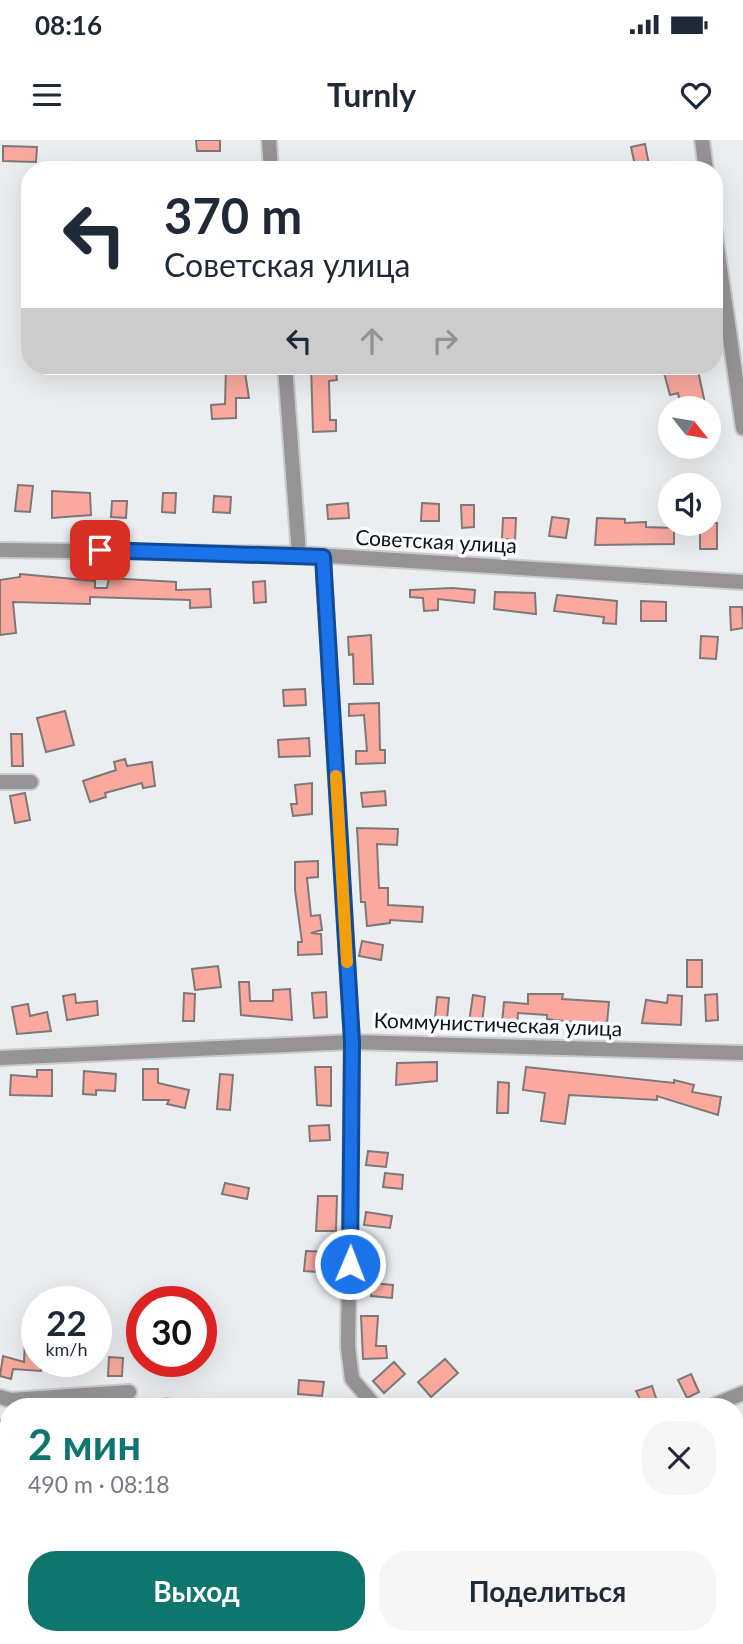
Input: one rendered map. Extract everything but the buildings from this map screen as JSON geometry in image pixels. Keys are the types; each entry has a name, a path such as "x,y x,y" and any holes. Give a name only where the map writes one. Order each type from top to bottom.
{"street":[{"path":"269,140 270,161"},
{"path":"702,140 705,161"},
{"path":"723,289 743,428"},
{"path":"286,375 299,554"},
{"name":"Советская улица","path":"0,550 299,554 743,582"},
{"path":"323,557 352,1042 348,1347 352,1379 368,1398"},
{"path":"0,782 31,782"},
{"name":"Коммунистическая улица","path":"0,1058 352,1042 743,1053"},
{"path":"40,1398 129,1392"}],"slow traffic":[{"path":"336,776 347,962"}],"route":[{"path":"100,550 299,554 323,557 352,1042 350,1264"}]}
